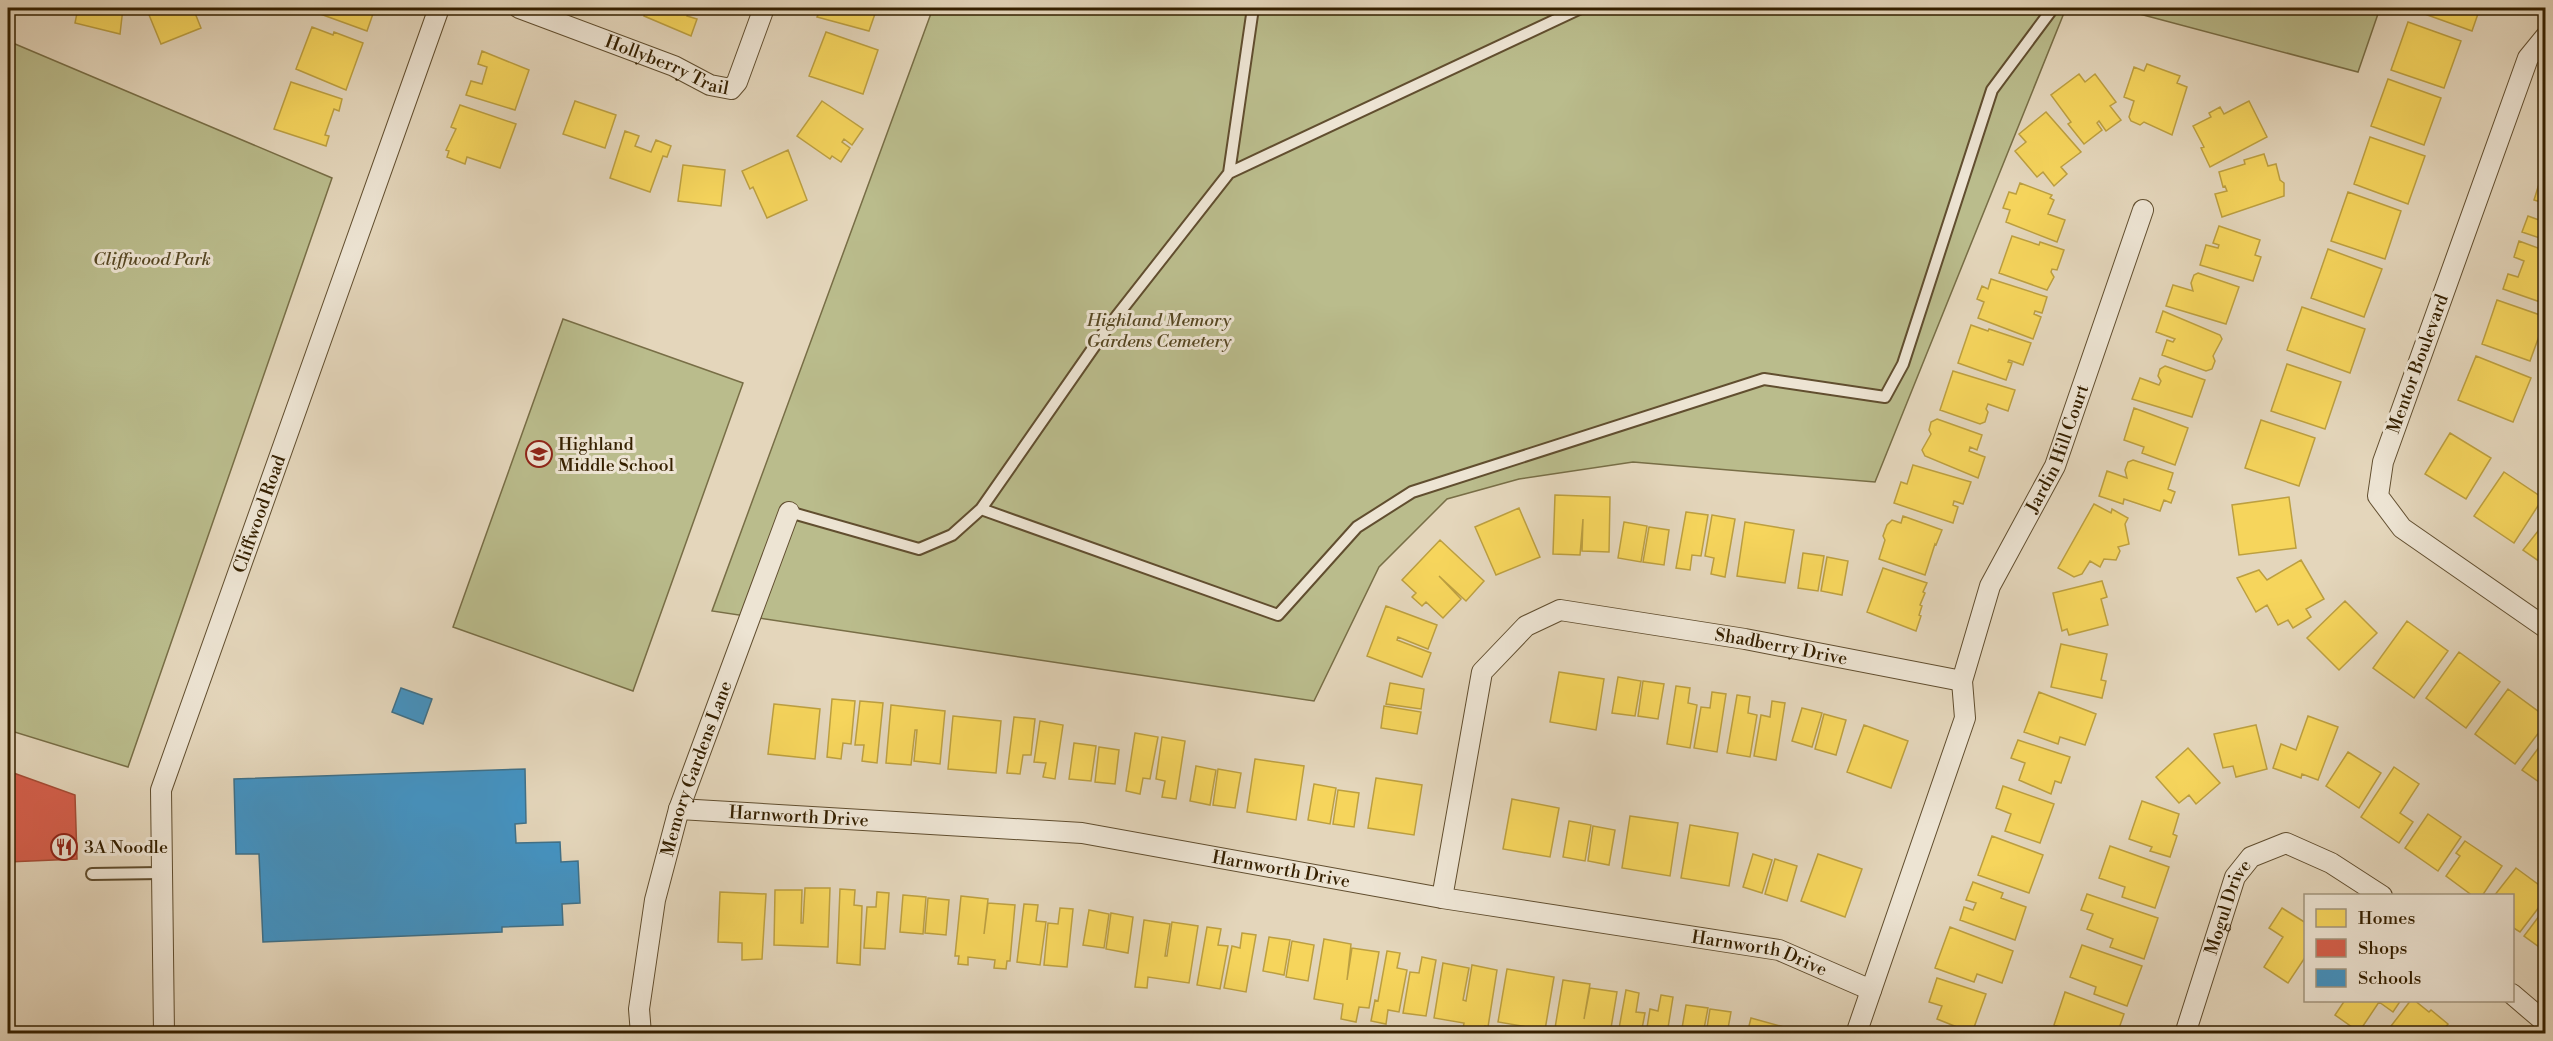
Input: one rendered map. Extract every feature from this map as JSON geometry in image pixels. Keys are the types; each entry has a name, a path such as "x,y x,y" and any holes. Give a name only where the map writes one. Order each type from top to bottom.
{"street":[{"name":"Cliffwood Road","path":"164,1034 161,790 439,8"},
{"name":"Hollyberry Trail","path":"519,8 674,66 710,85 731,89 737,82 764,8"},
{"name":"Mentor Boulevard","path":"2546,36 2528,58 2383,462 2378,496 2402,528 2546,628"},
{"name":"Jardin Hill Court","path":"1962,681 1990,586 2055,466 2143,210"},
{"name":"Memory Gardens Lane","path":"641,1034 639,1009 655,900 678,809 789,512"},
{"name":"Shadberry Drive","path":"1442,898 1482,672 1526,626 1560,610 1744,639 1962,681"},
{"path":"1856,1034 1965,718 1962,681"},
{"name":"Harnworth Drive","path":"678,809 1082,833 1442,898 1779,950 1871,990"},
{"name":"Mogul Drive","path":"2185,1034 2235,877 2250,857 2286,843 2331,863 2379,894"},
{"path":"2514,996 2546,1023"}],"lane":[{"path":"1228,173 1253,8"},
{"path":"789,512 920,549 952,535 981,508 1105,331 1228,173 1581,8"},
{"path":"981,508 1278,615 1357,527 1412,492 1764,379 1885,397 1903,364 1992,90 2053,8"},
{"path":"92,874 161,873"}],"green space":[{"name":"Highland Memory Gardens Cemetery","path":"933,8 2066,8 1875,482 1633,462 1519,479 1447,499 1379,567 1314,701 712,611"},
{"path":"2117,8 2380,8 2358,72"},
{"name":"Cliffwood Park","path":"8,41 332,178 128,767 8,730"},
{"path":"563,319 743,383 633,691 453,627"}],"building: Homes":[{"path":"78,8 123,8 120,34 75,23"},
{"path":"193,8 201,28 161,44 147,10"},
{"path":"313,8 375,8 367,31 312,11"},
{"path":"647,8 690,8 687,16 697,19 691,36 644,16"},
{"path":"821,8 877,8 869,31 817,17"},
{"path":"2408,8 2480,8 2472,31"},
{"path":"2408,22 2461,41 2444,88 2391,70"},
{"path":"312,27 333,35 334,32 363,43 346,90 296,69"},
{"path":"826,32 878,50 863,94 809,76"},
{"path":"482,51 529,70 515,110 466,95 471,81 482,84 487,67 478,64"},
{"path":"2147,64 2180,76 2177,83 2187,87 2172,135 2144,122 2140,125 2131,121 2129,117 2134,101 2124,97 2134,67 2144,71"},
{"path":"2079,74 2085,82 2095,74 2116,102 2110,106 2121,120 2106,131 2099,121 2097,123 2102,130 2084,144 2068,124 2071,122 2051,95"},
{"path":"2388,79 2441,98 2424,145 2371,126"},
{"path":"291,82 342,99 339,111 334,109 325,135 329,136 326,146 274,129"},
{"path":"575,101 616,115 605,148 563,134"},
{"path":"822,101 863,129 852,145 844,139 842,142 850,148 841,162 832,156 830,159 797,136"},
{"path":"2249,101 2267,137 2210,167 2201,148 2204,147 2193,126 2211,117 2209,113 2220,107 2224,114"},
{"path":"460,105 516,124 500,168 467,157 465,164 447,157 449,151 446,150 456,129 451,127"},
{"path":"2046,112 2081,152 2061,167 2067,174 2054,186 2043,172 2037,177 2015,151 2026,142 2019,134"},
{"path":"625,131 639,136 635,146 651,152 656,140 671,146 667,157 663,156 650,192 610,178"},
{"path":"2370,137 2425,156 2408,204 2354,184"},
{"path":"788,150 807,200 767,218 753,187 750,189 742,171"},
{"path":"2264,154 2268,166 2276,164 2280,180 2284,183 2284,196 2222,217 2215,194 2227,191 2225,186 2223,187 2219,172 2245,164 2244,160"},
{"path":"683,165 725,170 721,206 678,201"},
{"path":"2020,183 2052,195 2050,198 2054,200 2048,214 2065,220 2057,242 2006,222 2010,210 2003,208 2009,192 2016,194"},
{"path":"2539,184 2546,186 2546,240 2522,232 2528,216 2539,220 2544,203 2534,200"},
{"path":"2348,192 2401,211 2385,259 2331,241"},
{"path":"2219,226 2260,240 2255,255 2261,257 2253,281 2200,265 2206,245 2218,248 2219,245 2213,243"},
{"path":"2012,236 2064,250 2057,270 2052,269 2054,277 2047,290 1999,273"},
{"path":"2519,241 2546,251 2546,304 2503,289 2508,274 2518,277 2524,261 2514,257"},
{"path":"2328,249 2382,269 2364,317 2311,298"},
{"path":"2198,273 2239,287 2226,324 2166,306 2173,285 2193,291 2191,283 2194,275"},
{"path":"1991,279 2047,297 2042,313 2035,311 2034,314 2041,317 2033,339 1978,318 1984,302 1977,299 1982,286 1988,289"},
{"path":"2497,300 2546,317 2530,361 2482,344"},
{"path":"2302,307 2365,329 2350,373 2287,350"},
{"path":"2163,311 2220,335 2222,339 2213,356 2215,361 2212,369 2206,371 2162,355 2167,340 2173,342 2175,339 2156,332"},
{"path":"1971,325 2031,343 2023,365 2009,360 2008,362 2012,363 2006,380 1958,363"},
{"path":"2476,356 2531,378 2513,422 2458,400"},
{"path":"2287,364 2341,382 2325,429 2271,411"},
{"path":"2165,366 2205,380 2192,417 2132,399 2140,378 2159,385 2160,369"},
{"path":"1953,371 2015,390 2008,411 1988,404 1985,422 1980,424 1940,410"},
{"path":"2134,408 2188,428 2175,465 2142,453 2144,447 2124,440"},
{"path":"1937,419 1982,435 1977,450 1970,447 1969,451 1985,457 1978,478 1925,456 1922,450 1931,434 1929,430 1931,422"},
{"path":"2261,420 2315,438 2299,486 2245,468"},
{"path":"2450,433 2491,458 2466,499 2425,474"},
{"path":"2133,460 2173,473 2168,489 2175,492 2171,503 2164,500 2160,511 2124,499 2123,504 2099,496 2107,471 2127,478 2125,470 2128,462"},
{"path":"1913,465 1971,482 1963,504 1954,501 1953,505 1958,507 1953,523 1894,503 1901,482 1907,484"},
{"path":"2504,472 2543,498 2514,543 2474,516"},
{"path":"1555,495 1610,497 1609,552 1582,551 1583,519 1580,555 1553,554"},
{"path":"2289,497 2296,548 2239,555 2232,505"},
{"path":"2094,504 2111,513 2112,509 2128,518 2125,524 2129,544 2118,547 2120,551 2116,560 2104,559 2100,567 2090,561 2082,574 2074,577 2058,568"},
{"path":"1519,508 1540,557 1496,575 1475,527"},
{"path":"1686,512 1708,515 1701,556 1692,555 1690,570 1676,568"},
{"path":"1712,515 1735,519 1725,577 1711,574 1714,558 1705,556"},
{"path":"1903,516 1942,530 1925,575 1879,559 1887,525 1892,520 1901,523"},
{"path":"2546,521 2546,566 2523,550"},
{"path":"1624,522 1647,526 1641,562 1618,558"},
{"path":"1745,522 1794,530 1785,583 1737,576"},
{"path":"1649,527 1669,530 1664,565 1643,562"},
{"path":"1440,540 1484,581 1466,601 1439,576 1461,599 1443,618 1426,602 1422,606 1412,597 1416,593 1402,580"},
{"path":"1803,553 1824,556 1818,591 1798,588"},
{"path":"1827,557 1848,561 1842,595 1821,591"},
{"path":"2301,560 2324,599 2306,609 2311,617 2293,628 2288,620 2278,625 2267,605 2256,612 2237,578 2259,570 2267,580"},
{"path":"1883,568 1927,583 1920,605 1922,606 1919,615 1921,616 1916,631 1867,612"},
{"path":"2102,581 2107,597 2101,599 2108,625 2069,635 2067,629 2062,631 2053,593"},
{"path":"2345,601 2377,633 2339,670 2307,638"},
{"path":"1386,606 1437,625 1428,649 1398,637 1397,640 1431,653 1422,677 1367,656"},
{"path":"2407,621 2448,651 2414,698 2373,668"},
{"path":"2061,644 2107,654 2101,680 2106,681 2102,698 2051,687"},
{"path":"2459,652 2500,682 2466,728 2426,698"},
{"path":"1559,672 1604,679 1596,730 1550,722"},
{"path":"1618,677 1641,681 1635,716 1612,713"},
{"path":"1643,681 1664,684 1658,719 1638,716"},
{"path":"1390,683 1424,689 1421,709 1386,704"},
{"path":"1676,686 1690,688 1688,703 1697,705 1690,748 1667,744"},
{"path":"2508,689 2546,717 2546,723 2515,764 2475,734"},
{"path":"1712,692 1726,694 1717,752 1694,748 1701,707 1710,708"},
{"path":"2039,692 2096,714 2085,745 2060,737 2058,744 2024,732"},
{"path":"1737,695 1750,697 1748,713 1757,715 1750,757 1727,753"},
{"path":"832,699 855,701 851,744 843,743 841,759 827,757"},
{"path":"860,701 883,703 877,763 862,761 864,745 855,745"},
{"path":"1772,701 1785,703 1776,760 1754,756 1761,715 1770,717"},
{"path":"774,704 820,709 815,759 768,754"},
{"path":"891,705 945,711 940,764 914,761 917,730 915,730 911,765 886,763"},
{"path":"1384,706 1421,712 1417,734 1381,728"},
{"path":"1802,708 1822,713 1812,747 1792,741"},
{"path":"1824,714 1846,720 1836,755 1815,749"},
{"path":"953,716 1001,721 996,773 948,769"},
{"path":"2308,716 2338,727 2318,780 2302,774 2301,778 2273,768 2281,744 2296,750"},
{"path":"1014,717 1035,719 1031,755 1023,755 1020,774 1007,773"},
{"path":"1040,721 1063,725 1055,779 1043,777 1046,763 1034,762"},
{"path":"1864,725 1908,741 1891,788 1847,772"},
{"path":"2256,725 2267,769 2236,777 2233,766 2223,768 2214,734"},
{"path":"1135,733 1158,737 1150,779 1143,778 1140,794 1126,791"},
{"path":"1162,737 1185,741 1176,799 1162,797 1165,781 1156,779"},
{"path":"2546,738 2546,787 2522,770"},
{"path":"2018,740 2070,757 2061,783 2055,781 2051,794 2019,780 2025,763 2011,758"},
{"path":"1074,743 1096,746 1091,781 1069,779"},
{"path":"1099,747 1119,750 1115,784 1095,782"},
{"path":"2188,748 2220,783 2196,804 2189,795 2179,803 2156,777"},
{"path":"2348,752 2381,773 2359,808 2326,786"},
{"path":"1255,759 1304,766 1296,820 1247,812"},
{"path":"1196,766 1216,770 1210,805 1190,801"},
{"path":"2394,767 2419,784 2400,813 2413,822 2399,843 2361,817"},
{"path":"1218,769 1241,773 1235,808 1213,805"},
{"path":"1376,778 1422,785 1414,835 1368,828"},
{"path":"1314,784 1336,788 1330,824 1308,820"},
{"path":"2003,786 2054,804 2040,843 2005,831 2011,814 1996,808"},
{"path":"1338,790 1359,793 1354,827 1333,824"},
{"path":"1512,799 1559,808 1550,857 1503,849"},
{"path":"2142,801 2179,814 2173,834 2177,836 2170,857 2150,851 2152,847 2129,839"},
{"path":"2428,814 2461,837 2438,871 2405,848"},
{"path":"1630,816 1678,823 1670,876 1622,868"},
{"path":"1569,821 1591,825 1585,861 1563,857"},
{"path":"1690,825 1738,833 1729,886 1681,878"},
{"path":"1593,826 1615,830 1609,865 1588,861"},
{"path":"1992,836 2043,855 2029,893 1978,875"},
{"path":"2465,841 2502,866 2483,894 2470,894 2446,876 2460,856 2456,853"},
{"path":"2110,846 2169,867 2155,908 2122,897 2125,887 2099,878"},
{"path":"1753,854 1772,860 1762,893 1743,887"},
{"path":"1818,854 1862,869 1845,917 1801,901"},
{"path":"1775,859 1797,866 1787,901 1765,894"},
{"path":"2516,868 2546,890 2546,898 2520,932 2514,928 2514,894 2496,894"},
{"path":"1973,882 2003,893 2001,898 2026,907 2015,940 1960,920 1964,907 1973,910 1976,903 1966,900"},
{"path":"805,888 830,888 828,947 774,945 775,890 802,890 801,923 803,923"},
{"path":"840,889 855,890 854,905 862,906 860,965 837,963"},
{"path":"720,892 766,894 762,959 742,960 742,943 718,942"},
{"path":"877,892 889,893 885,949 864,948 867,907 876,907"},
{"path":"2087,894 2158,918 2144,959 2110,947 2113,939 2087,929 2093,914 2081,910"},
{"path":"903,895 926,897 923,934 900,932"},
{"path":"961,896 988,899 984,934 988,903 1015,905 1010,961 1007,961 1006,969 994,968 995,960 968,957 968,965 958,964 959,956 955,956"},
{"path":"928,898 949,900 946,935 925,933"},
{"path":"1024,904 1038,905 1036,921 1046,922 1040,965 1017,962"},
{"path":"2546,907 2546,952 2524,936"},
{"path":"1060,908 1073,909 1067,967 1044,965 1048,923 1058,924"},
{"path":"2282,908 2304,922 2304,959 2288,983 2264,967 2283,937 2269,928"},
{"path":"1089,910 1109,914 1104,948 1083,945"},
{"path":"1111,913 1133,917 1128,953 1106,949"},
{"path":"1144,920 1170,924 1165,956 1167,956 1172,922 1198,926 1189,983 1148,977 1147,988 1135,987"},
{"path":"1207,927 1221,929 1218,945 1228,946 1220,989 1197,985"},
{"path":"1950,927 2013,951 2002,983 1977,974 1974,982 1935,968"},
{"path":"1242,933 1256,935 1246,992 1224,988 1232,946 1240,948"},
{"path":"1269,937 1290,940 1284,975 1263,971"},
{"path":"1324,939 1351,944 1347,980 1352,948 1379,952 1369,1008 1359,1007 1356,1022 1341,1019 1343,1004 1314,999"},
{"path":"1292,941 1314,945 1308,981 1286,977"},
{"path":"2082,945 2142,966 2127,1006 2094,994 2096,987 2070,977"},
{"path":"1387,951 1400,953 1397,968 1407,970 1399,1012 1388,1010 1386,1024 1371,1021 1375,1000 1378,1001"},
{"path":"1422,957 1436,960 1426,1016 1403,1013 1410,972 1419,973"},
{"path":"1443,963 1469,968 1463,1000 1466,1001 1472,965 1497,970 1488,1027 1485,1026 1483,1034 1462,1034 1464,1023 1434,1018"},
{"path":"1507,969 1554,977 1545,1030 1498,1022"},
{"path":"1937,978 1986,994 1972,1033 1937,1019 1942,1006 1929,1002"},
{"path":"1563,980 1590,984 1584,1019 1590,988 1617,992 1610,1034 1554,1034"},
{"path":"1626,990 1639,993 1636,1012 1645,1013 1641,1034 1618,1034"},
{"path":"2065,992 2124,1014 2117,1034 2079,1034 2054,1025"},
{"path":"1661,995 1673,997 1667,1034 1646,1034 1650,1009 1658,1011"},
{"path":"2344,1002 2379,1002 2359,1032 2335,1015"},
{"path":"2379,1002 2400,1002 2393,1012"},
{"path":"2409,1002 2416,1002 2429,1012 2431,1010 2448,1024 2440,1034 2392,1034 2388,1030"},
{"path":"1686,1005 1708,1008 1703,1034 1681,1034"},
{"path":"1710,1009 1731,1012 1727,1034 1706,1034"},
{"path":"1751,1018 1795,1030 1795,1034 1747,1034"}],"building: Shops":[{"path":"8,771 75,795 77,859 8,862"}],"building: Schools":[{"path":"401,688 432,699 423,724 392,712"},
{"path":"525,769 526,823 515,824 516,843 560,842 561,862 578,861 580,903 562,904 563,925 502,927 502,932 263,942 259,854 236,854 234,779"}],"place":[{"name":"Highland Middle School","path":"539,454"},
{"name":"3A Noodle","path":"64,847"}]}
